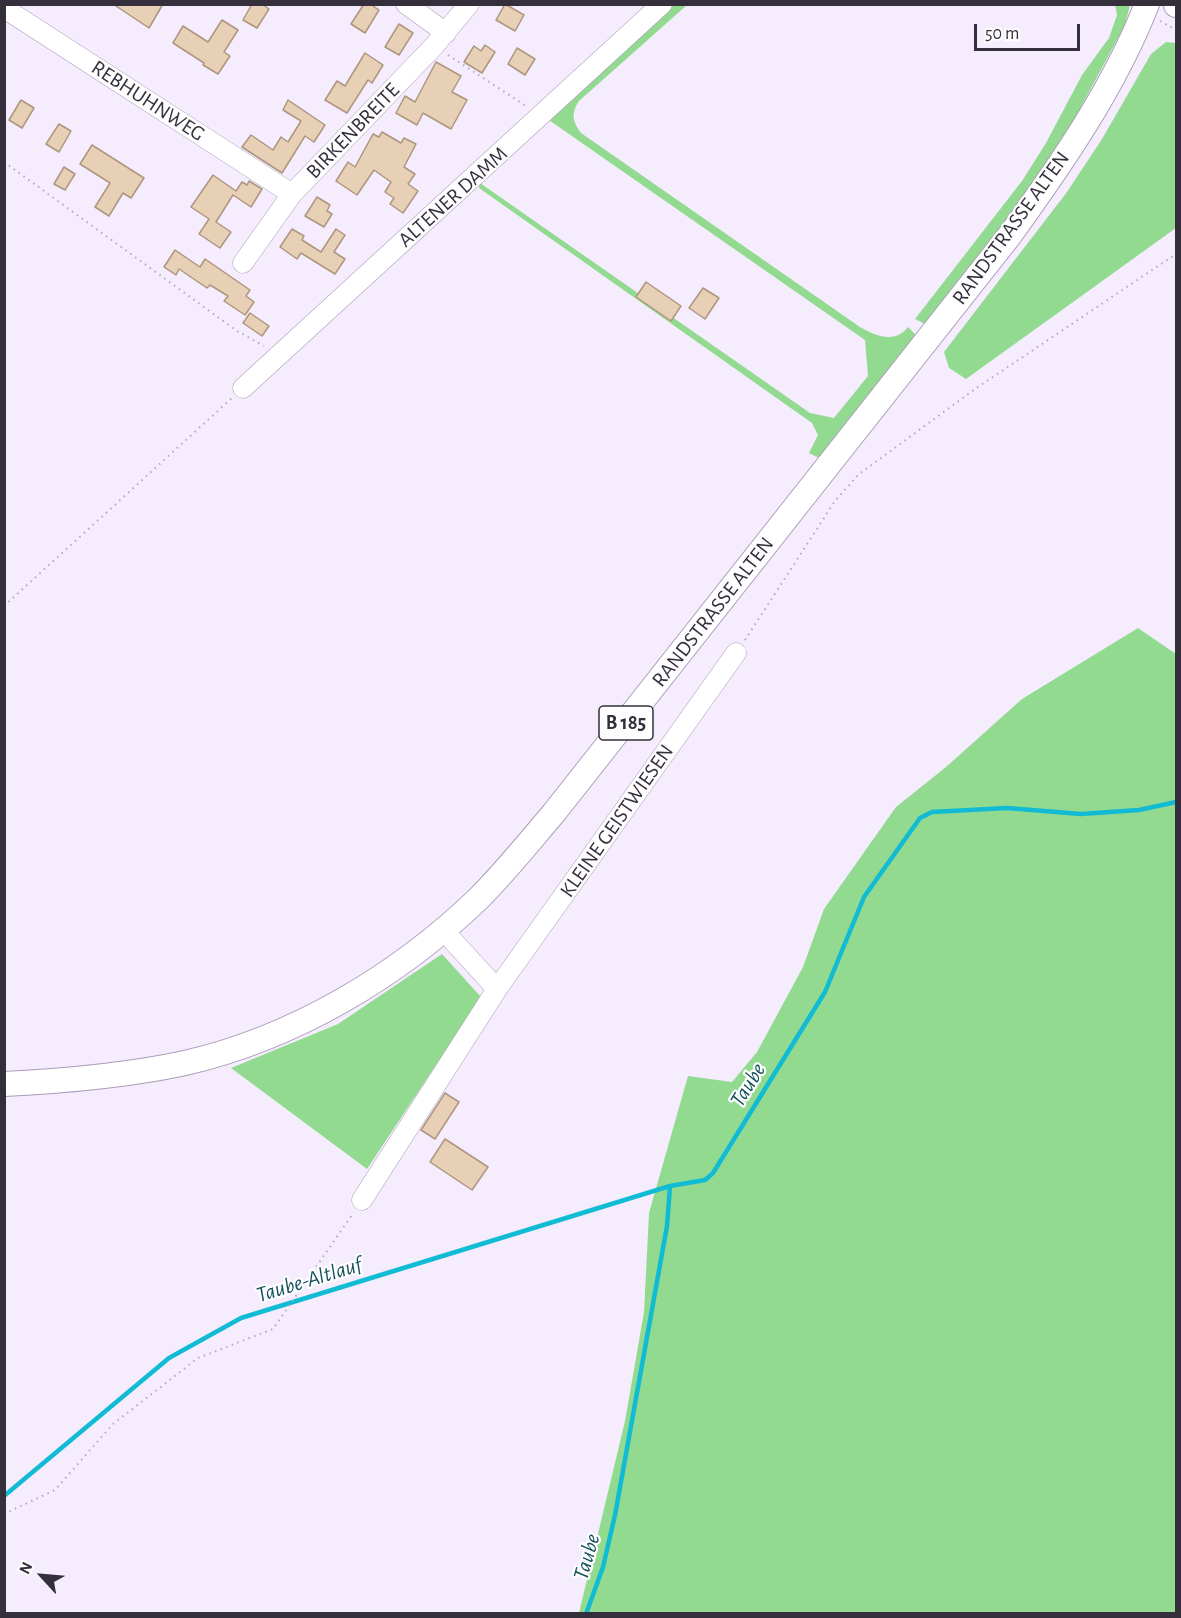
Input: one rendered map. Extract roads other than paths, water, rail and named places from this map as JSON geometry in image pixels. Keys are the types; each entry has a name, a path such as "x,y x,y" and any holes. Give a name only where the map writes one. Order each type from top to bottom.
{"main road":[{"name":"RANDSTRASSE ALTEN","path":"4,1084 99,1078 185,1063 220,1053 292,1026 338,1003 389,971 443,930 479,898 553,814 1010,235 1050,180 1095,110 1126,51 1147,4"}],"street":[{"path":"406,4 440,39"},
{"name":"BIRKENBREITE","path":"243,263 292,194 440,39 470,4"},
{"name":"ALTENER DAMM","path":"243,388 662,4"},
{"name":"REBHUHNWEG","path":"4,8 292,194"},
{"name":"KLEINE GEISTWIESEN","path":"362,1200 497,989 736,653"},
{"path":"443,930 497,989"}],"waterway":[{"name":"Taube","path":"586,1614 603,1567 615,1515 667,1226 670,1186 705,1180 713,1173 825,992 864,897 920,818 932,812 1007,808 1081,814 1139,810 1176,802"},
{"name":"Taube-Altlauf","path":"4,1496 169,1358 241,1318 670,1186"}]}
